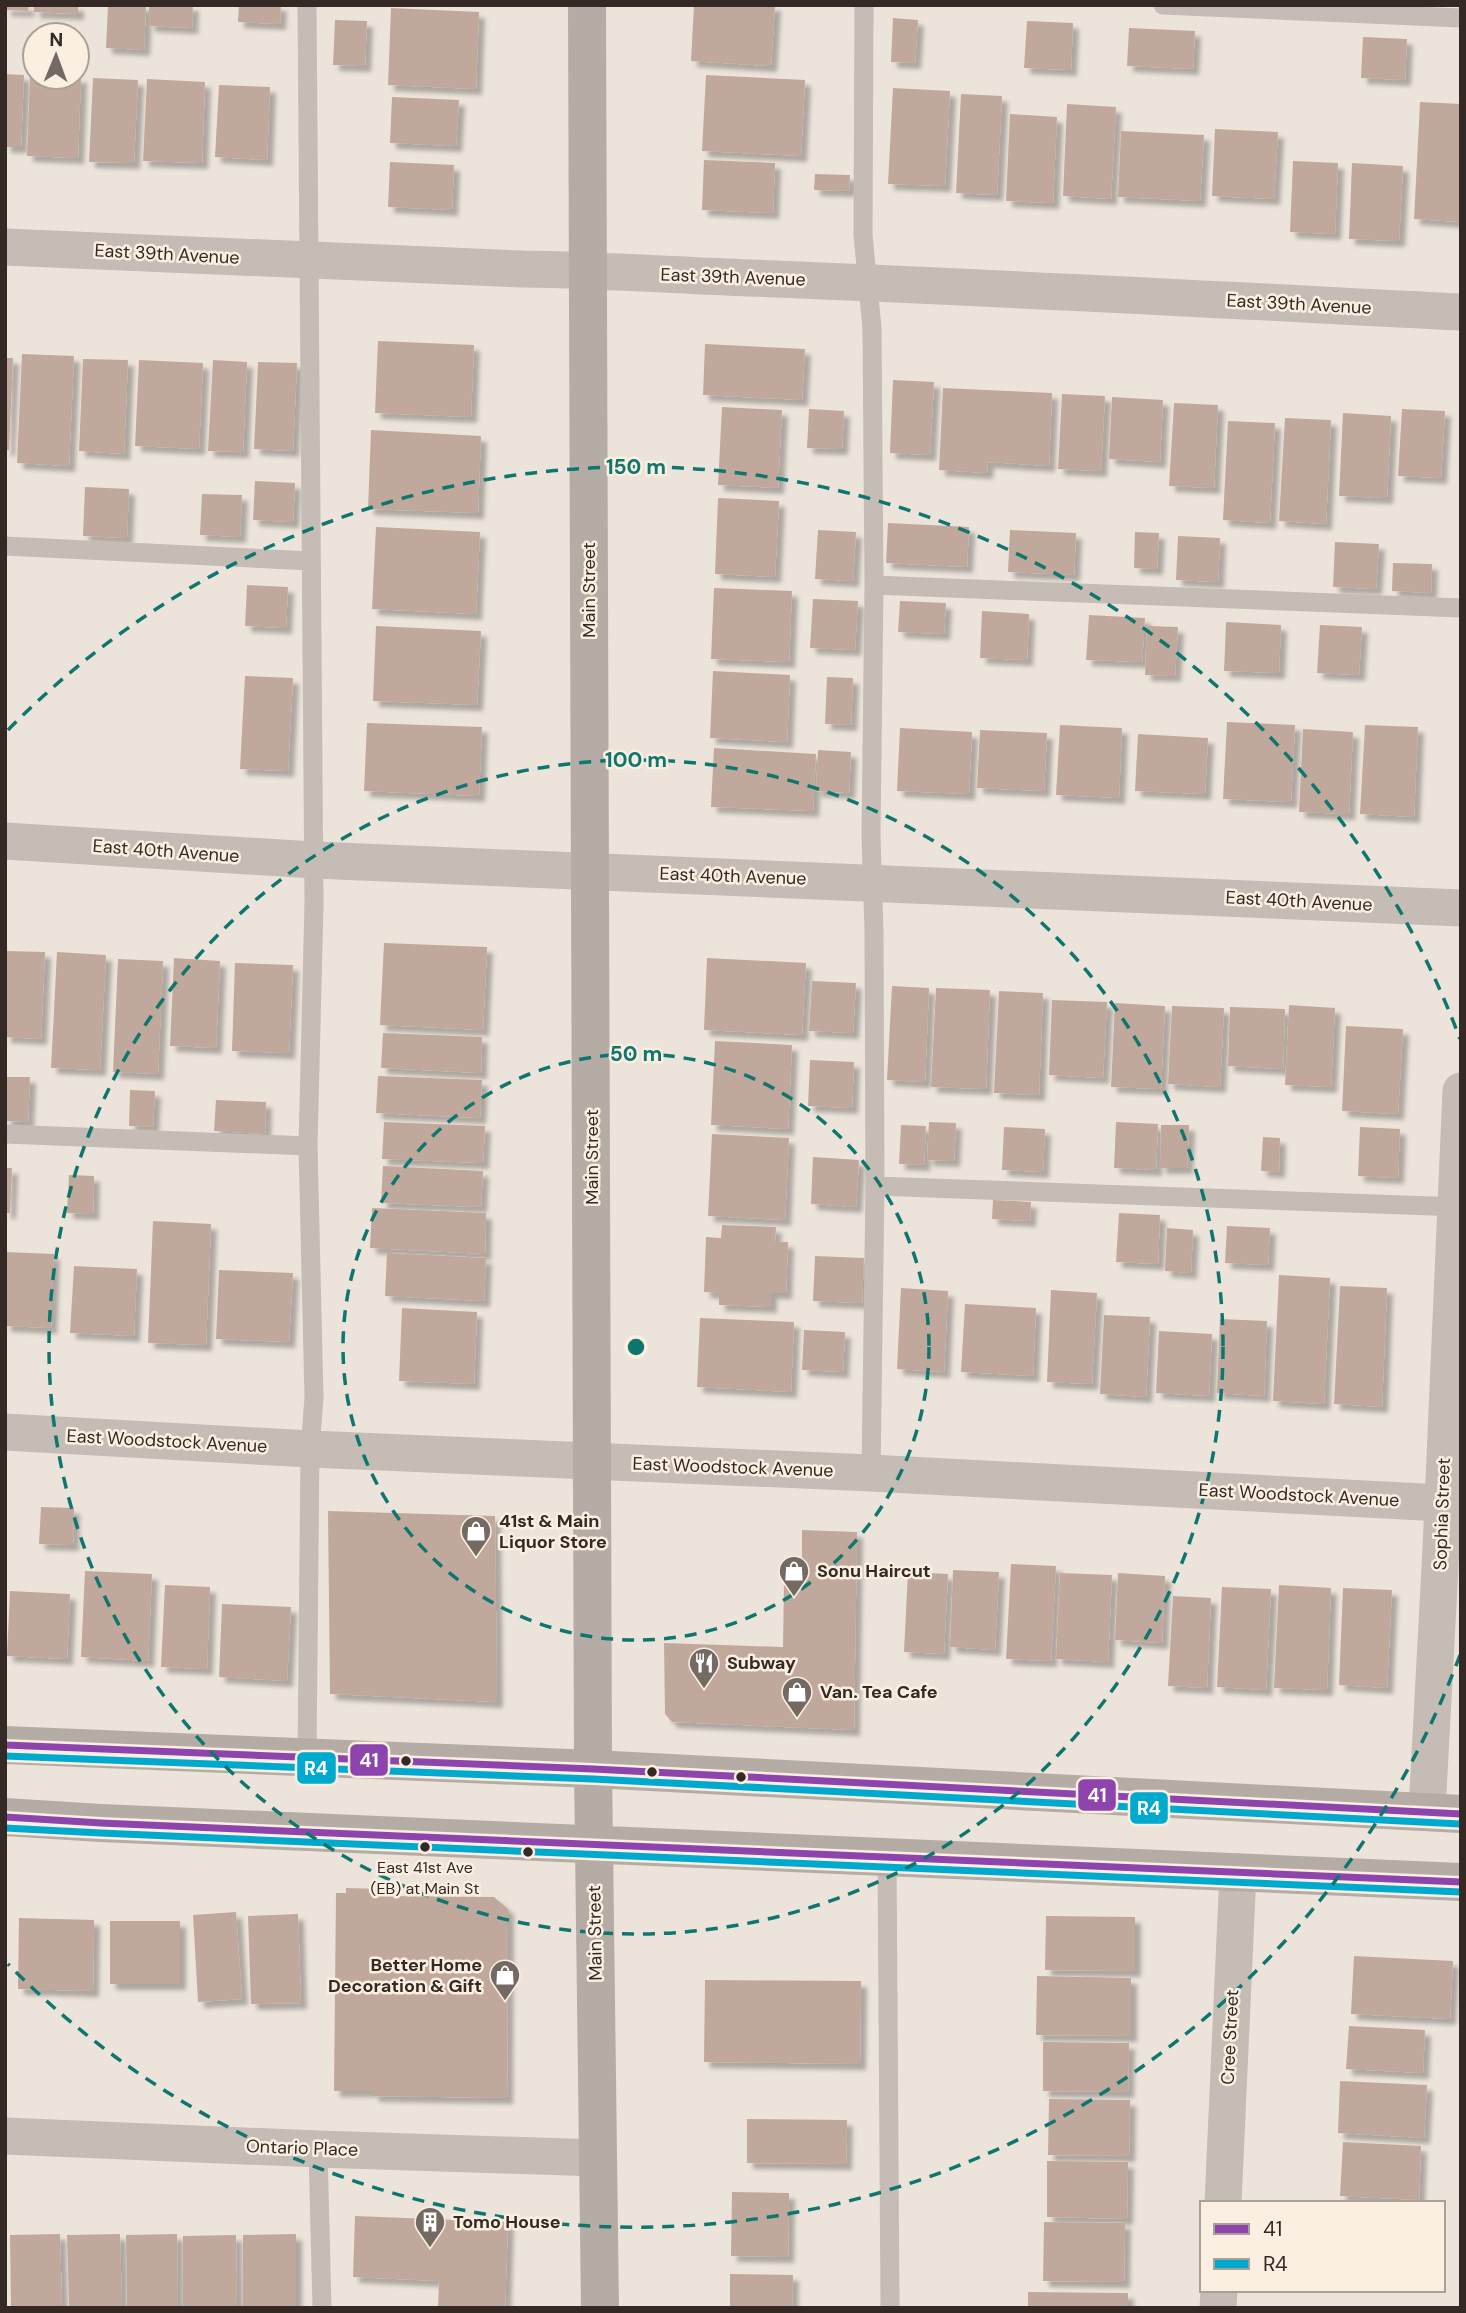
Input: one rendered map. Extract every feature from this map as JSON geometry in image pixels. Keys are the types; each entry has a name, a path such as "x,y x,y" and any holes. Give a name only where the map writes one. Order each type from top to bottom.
{"main road":[{"name":"Main Street","path":"587,5 593,1769 600,2308"},
{"path":"5,1745 593,1769 1444,1813"},
{"path":"5,1817 1461,1882"}],"street":[{"name":"East 39th Avenue","path":"5,247 868,282 1461,312"},
{"name":"East 40th Avenue","path":"5,841 314,860 1461,908"},
{"name":"Sophia Street","path":"1444,1813 1461,1091"},
{"name":"East Woodstock Avenue","path":"5,1432 1451,1503"},
{"name":"Cree Street","path":"1223,2201 1237,1872"},
{"name":"Ontario Place","path":"5,2136 598,2158"}],"lane":[{"path":"307,5 314,860 308,1146 314,1398 310,1449 307,1756"},
{"path":"864,5 863,235 872,328 874,585 871,1473"},
{"path":"1163,5 1461,18"},
{"path":"5,546 311,561"},
{"path":"874,585 1461,608"},
{"path":"5,1134 308,1146"},
{"path":"874,1186 1458,1207"},
{"path":"887,1856 890,2308"},
{"path":"318,2149 317,2194 322,2308"}],"building":[{"path":"5,5 29,5 28,11 5,10"},
{"path":"34,5 78,5 78,14 34,12"},
{"path":"108,5 146,5 144,50 106,48"},
{"path":"149,5 193,5 192,28 149,26"},
{"path":"239,5 281,5 280,24 238,22"},
{"path":"694,5 775,5 771,66 691,61"},
{"path":"391,8 479,12 476,89 388,85"},
{"path":"893,18 918,20 915,63 891,62"},
{"path":"335,20 367,21 365,66 333,65"},
{"path":"1027,21 1073,23 1071,70 1024,68"},
{"path":"1129,28 1195,31 1193,69 1127,66"},
{"path":"1363,37 1407,39 1405,80 1361,78"},
{"path":"5,74 21,75 21,91 23,91 21,147 5,147"},
{"path":"706,75 805,80 801,156 702,151"},
{"path":"93,78 138,80 134,163 89,162"},
{"path":"147,79 205,82 202,163 143,161"},
{"path":"219,85 270,87 267,160 215,157"},
{"path":"893,88 950,91 945,186 888,184"},
{"path":"29,91 80,91 78,158 27,156"},
{"path":"961,94 1002,96 997,195 956,193"},
{"path":"392,97 459,100 456,146 390,143"},
{"path":"1420,102 1461,104 1461,222 1414,219"},
{"path":"1067,104 1116,107 1111,199 1063,196"},
{"path":"1010,114 1057,117 1053,203 1006,201"},
{"path":"1215,129 1278,132 1274,199 1212,196"},
{"path":"1121,131 1204,135 1200,201 1118,197"},
{"path":"704,160 775,163 773,213 702,210"},
{"path":"1293,161 1338,163 1335,234 1290,232"},
{"path":"390,162 454,165 452,210 388,207"},
{"path":"1352,163 1403,166 1399,241 1349,239"},
{"path":"815,174 850,175 849,191 814,190"},
{"path":"378,341 474,345 471,417 375,413"},
{"path":"705,344 805,349 802,400 703,395"},
{"path":"22,354 74,356 69,466 17,463"},
{"path":"5,358 13,358 9,450 5,450"},
{"path":"83,359 128,360 124,454 79,451"},
{"path":"139,360 203,363 199,449 135,446"},
{"path":"213,360 247,362 243,452 208,451"},
{"path":"258,362 297,363 293,451 254,449"},
{"path":"893,380 934,382 930,455 890,453"},
{"path":"943,388 1052,393 1049,466 988,462 987,473 939,470"},
{"path":"1062,394 1105,396 1101,471 1058,469"},
{"path":"1112,397 1163,400 1160,462 1109,459"},
{"path":"1174,403 1218,405 1214,488 1169,486"},
{"path":"722,407 782,410 778,488 718,485"},
{"path":"809,409 844,411 842,449 807,448"},
{"path":"1402,409 1445,411 1441,478 1398,476"},
{"path":"1343,413 1391,416 1387,498 1339,496"},
{"path":"1285,418 1331,420 1326,524 1279,521"},
{"path":"1228,421 1275,423 1270,523 1223,520"},
{"path":"371,430 481,436 478,513 368,509"},
{"path":"255,481 295,483 293,522 253,520"},
{"path":"85,487 129,489 127,538 83,536"},
{"path":"202,494 242,495 240,537 200,535"},
{"path":"718,498 779,501 775,577 715,574"},
{"path":"888,523 969,527 967,567 886,563"},
{"path":"376,527 480,532 476,614 372,609"},
{"path":"818,530 856,532 853,581 815,579"},
{"path":"1010,530 1076,533 1074,575 1008,572"},
{"path":"1135,532 1159,533 1157,569 1134,568"},
{"path":"1178,536 1220,538 1218,582 1176,580"},
{"path":"1335,542 1379,544 1376,589 1333,587"},
{"path":"1393,563 1432,564 1431,593 1392,591"},
{"path":"247,585 288,587 286,628 245,626"},
{"path":"714,588 792,591 789,662 711,659"},
{"path":"813,599 858,601 855,650 810,648"},
{"path":"900,601 946,603 944,634 898,632"},
{"path":"982,611 1029,614 1027,660 980,658"},
{"path":"1089,615 1145,618 1142,662 1086,660"},
{"path":"1226,622 1281,625 1279,673 1224,671"},
{"path":"1320,625 1362,627 1359,675 1317,673"},
{"path":"376,626 481,631 477,705 373,701"},
{"path":"1147,626 1178,627 1175,676 1145,675"},
{"path":"713,671 790,675 787,742 710,738"},
{"path":"245,676 293,678 288,771 240,769"},
{"path":"827,677 853,678 851,725 825,724"},
{"path":"1227,722 1295,725 1291,802 1223,799"},
{"path":"367,723 482,727 479,796 364,791"},
{"path":"1060,725 1122,728 1119,798 1056,795"},
{"path":"1365,725 1418,727 1414,817 1360,814"},
{"path":"900,728 972,732 969,794 897,791"},
{"path":"1303,729 1353,732 1349,814 1299,812"},
{"path":"980,730 1047,733 1044,791 977,788"},
{"path":"1138,734 1208,738 1205,794 1135,791"},
{"path":"714,748 816,754 813,811 711,807"},
{"path":"818,750 851,752 849,793 816,791"},
{"path":"384,943 487,947 483,1030 380,1025"},
{"path":"5,951 45,952 41,1039 5,1037"},
{"path":"57,952 106,955 100,1070 51,1068"},
{"path":"174,958 220,961 216,1048 170,1046"},
{"path":"707,958 806,963 802,1035 704,1030"},
{"path":"118,959 163,961 158,1074 113,1072"},
{"path":"235,963 293,965 289,1053 232,1051"},
{"path":"812,981 856,983 853,1033 809,1031"},
{"path":"892,986 929,988 925,1082 887,1080"},
{"path":"936,988 990,990 986,1089 931,1087"},
{"path":"999,991 1043,993 1039,1095 994,1093"},
{"path":"1052,1000 1107,1002 1103,1078 1049,1075"},
{"path":"1115,1003 1165,1006 1161,1089 1111,1087"},
{"path":"1289,1005 1335,1008 1331,1087 1285,1085"},
{"path":"1172,1006 1224,1008 1220,1087 1168,1084"},
{"path":"1230,1007 1285,1009 1283,1069 1228,1066"},
{"path":"1346,1026 1403,1029 1398,1114 1342,1111"},
{"path":"383,1033 482,1037 481,1073 381,1068"},
{"path":"715,1041 792,1045 788,1129 711,1125"},
{"path":"810,1060 854,1062 852,1108 808,1106"},
{"path":"378,1076 482,1080 480,1118 376,1113"},
{"path":"5,1077 30,1077 28,1122 5,1121"},
{"path":"130,1090 155,1091 153,1127 129,1126"},
{"path":"216,1100 266,1102 265,1134 214,1131"},
{"path":"384,1122 485,1126 483,1163 382,1159"},
{"path":"929,1122 956,1123 954,1161 927,1160"},
{"path":"1116,1122 1158,1124 1156,1170 1114,1168"},
{"path":"901,1125 926,1126 924,1165 899,1164"},
{"path":"1161,1125 1189,1125 1187,1168 1160,1168"},
{"path":"1004,1127 1045,1129 1043,1172 1002,1170"},
{"path":"1360,1127 1400,1129 1398,1178 1358,1176"},
{"path":"712,1134 789,1138 785,1220 708,1216"},
{"path":"1263,1137 1280,1138 1279,1172 1261,1171"},
{"path":"813,1157 859,1160 856,1207 811,1204"},
{"path":"383,1166 483,1171 481,1207 381,1203"},
{"path":"5,1168 12,1168 10,1213 5,1213"},
{"path":"69,1175 94,1176 93,1214 67,1213"},
{"path":"993,1200 1031,1202 1030,1221 992,1219"},
{"path":"372,1208 486,1213 485,1254 370,1248"},
{"path":"1119,1213 1160,1215 1158,1264 1116,1262"},
{"path":"153,1221 211,1224 206,1345 148,1343"},
{"path":"722,1225 776,1227 775,1242 788,1242 786,1293 771,1293 771,1307 719,1305 719,1293 704,1292 706,1237 721,1238"},
{"path":"1227,1226 1270,1228 1268,1265 1225,1263"},
{"path":"1167,1228 1193,1230 1191,1273 1165,1271"},
{"path":"5,1252 54,1254 51,1328 5,1326"},
{"path":"387,1253 486,1258 484,1301 385,1296"},
{"path":"815,1256 864,1258 862,1303 813,1301"},
{"path":"74,1266 137,1269 134,1336 70,1333"},
{"path":"219,1270 293,1273 289,1342 216,1339"},
{"path":"1279,1275 1330,1278 1324,1404 1273,1401"},
{"path":"1340,1286 1387,1288 1382,1407 1334,1404"},
{"path":"901,1288 948,1291 944,1372 897,1369"},
{"path":"1051,1290 1097,1293 1092,1384 1047,1382"},
{"path":"965,1304 1036,1308 1033,1376 961,1372"},
{"path":"402,1308 477,1312 474,1384 399,1381"},
{"path":"1104,1315 1150,1317 1146,1397 1100,1394"},
{"path":"700,1318 794,1322 791,1392 697,1387"},
{"path":"1220,1319 1267,1321 1264,1396 1217,1393"},
{"path":"804,1330 845,1332 843,1372 802,1370"},
{"path":"1159,1331 1212,1334 1209,1396 1156,1393"},
{"path":"41,1507 74,1508 73,1545 39,1544"},
{"path":"328,1511 495,1516 497,1702 330,1694"},
{"path":"802,1530 857,1532 854,1730 672,1722 665,1714 664,1643 783,1647 784,1584 802,1584"},
{"path":"1011,1564 1056,1566 1051,1661 1006,1659"},
{"path":"953,1570 999,1572 995,1650 950,1647"},
{"path":"85,1571 152,1574 148,1661 81,1657"},
{"path":"908,1572 948,1574 944,1654 904,1652"},
{"path":"1060,1573 1112,1575 1108,1662 1056,1659"},
{"path":"1118,1573 1165,1576 1162,1643 1115,1640"},
{"path":"165,1585 210,1587 207,1669 161,1667"},
{"path":"1279,1585 1331,1588 1327,1690 1274,1688"},
{"path":"1222,1587 1271,1589 1266,1690 1217,1687"},
{"path":"1343,1588 1392,1590 1387,1688 1339,1685"},
{"path":"10,1591 70,1594 67,1659 7,1656"},
{"path":"1173,1596 1211,1598 1207,1688 1168,1686"},
{"path":"222,1604 291,1607 287,1681 219,1677"},
{"path":"346,1888 384,1889 384,1896 494,1897 508,1909 507,2098 373,2096 373,2091 334,2091 336,1893 346,1893"},
{"path":"236,1912 242,1999 198,2002 193,1915"},
{"path":"298,1914 301,2003 251,2004 248,1916"},
{"path":"1046,1916 1135,1917 1135,1971 1045,1970"},
{"path":"19,1918 94,1920 93,1991 18,1989"},
{"path":"110,1921 180,1921 180,1984 110,1984"},
{"path":"1354,1956 1453,1961 1450,2019 1351,2014"},
{"path":"1037,1976 1131,1978 1131,2036 1036,2035"},
{"path":"705,1980 861,1981 860,2064 704,2062"},
{"path":"1349,2026 1425,2030 1423,2073 1346,2069"},
{"path":"1043,2042 1129,2043 1128,2092 1043,2091"},
{"path":"1340,2081 1427,2085 1424,2138 1338,2133"},
{"path":"1049,2099 1130,2100 1129,2156 1048,2155"},
{"path":"747,2119 847,2120 846,2164 747,2163"},
{"path":"1343,2142 1421,2146 1419,2200 1340,2196"},
{"path":"1047,2161 1128,2162 1127,2219 1047,2217"},
{"path":"732,2192 789,2193 788,2257 731,2256"},
{"name":"Tomo House","path":"355,2216 508,2222 505,2308 438,2308 439,2281 353,2277"},
{"path":"1044,2222 1125,2223 1124,2282 1043,2281"},
{"path":"60,2234 62,2308 11,2308 10,2235"},
{"path":"120,2234 122,2308 69,2308 67,2235"},
{"path":"177,2234 178,2308 127,2308 126,2235"},
{"path":"296,2234 296,2308 243,2308 243,2235"},
{"path":"236,2235 237,2306 183,2306 183,2236"},
{"path":"730,2274 793,2275 792,2308 730,2308"},
{"path":"1028,2292 1128,2293 1128,2308 1028,2308"}],"transit line":[{"name":"41","path":"5,1745 593,1769 1461,1814"},
{"name":"R4","path":"5,1756 593,1779 1460,1824"},
{"name":"41","path":"5,1817 1461,1882"},
{"name":"R4","path":"5,1828 1461,1892"}],"place":[{"name":"41st & Main Liquor Store","path":"476,1558"},
{"name":"Sonu Haircut","path":"794,1598"},
{"name":"Subway","path":"704,1690"},
{"name":"Van. Tea Cafe","path":"797,1719"},
{"name":"East 41st Ave (EB) at Main St","path":"425,1847"},
{"name":"Better Home Decoration & Gift","path":"505,2002"},
{"name":"Tomo House","path":"430,2249"}]}
